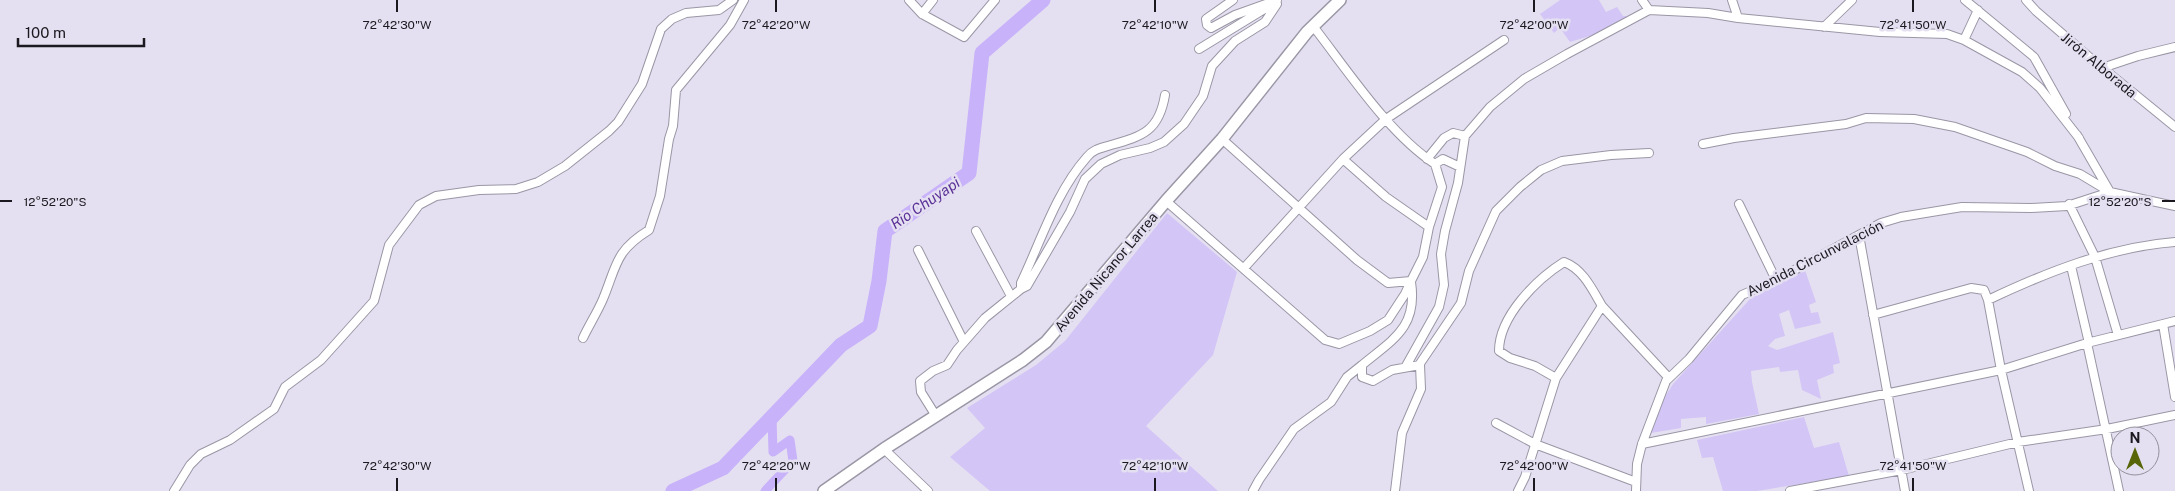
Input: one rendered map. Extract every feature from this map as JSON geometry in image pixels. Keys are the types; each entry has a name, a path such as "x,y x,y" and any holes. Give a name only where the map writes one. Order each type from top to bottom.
{"main road":[{"name":"Avenida Nicanor Larrea","path":"824,491 884,449 1023,360 1046,342 1166,201 1222,139 1313,26 1340,0"}],"street":[{"path":"174,491 190,465 201,454 230,440 274,409 285,387 321,360 374,301 389,245 419,205 436,196 479,190 516,189 538,182 565,166 609,131 623,115 642,84 661,29 672,19 686,13 719,10 733,0"},
{"path":"583,338 602,300 614,266 631,241 649,230 660,196 669,139 673,126 676,90 730,25 744,0"},
{"path":"910,0 922,14 964,38 995,0"},
{"path":"922,14 933,0"},
{"path":"1233,0 1210,15 1206,20 1208,26 1212,28 1236,15 1277,0"},
{"path":"1199,49 1253,18 1277,0"},
{"path":"936,416 921,392 920,381 933,371 947,365 985,318 1011,296 1027,286 1070,212 1085,179 1101,164 1120,155 1150,148 1164,142 1184,124 1203,96 1212,66 1235,42 1265,22 1277,4 1277,0"},
{"path":"1642,0 1650,10"},
{"path":"1732,0 1738,18"},
{"path":"1824,27 1852,0"},
{"path":"1965,0 2034,57 2110,192"},
{"name":"Jirón Alborada","path":"2026,0 2036,11 2102,68 2175,127"},
{"path":"1406,366 1439,307 1444,285 1441,254 1465,136 1490,107 1524,80 1567,54 1650,10 1708,13 1738,18 1880,32 1947,34 1964,40 2022,72 2040,88 2079,138"},
{"path":"1964,40 1978,10"},
{"path":"1166,201 1325,340 1339,344 1370,331 1388,320 1405,294 1423,257 1429,227 1442,187 1435,164 1419,153 1386,119 1313,26"},
{"path":"1244,268 1298,206 1343,159 1386,119 1504,40"},
{"path":"2102,68 2175,47"},
{"path":"1021,289 1021,283 1070,178 1088,155 1098,148 1144,134 1157,122 1165,95"},
{"path":"1703,144 1734,138 1846,124 1866,118 1914,119 1955,127 2027,152 2055,166 2080,174 2110,192 2175,206"},
{"path":"1427,159 1444,138 1453,133 1465,136"},
{"path":"1222,139 1357,260 1388,284 1411,281"},
{"path":"1419,365 1461,303 1469,271 1496,211 1520,187 1541,170 1562,162 1610,155 1649,153"},
{"path":"1343,159 1386,197 1429,227"},
{"path":"1435,164 1443,159 1460,167"},
{"name":"Avenida Circunvalación","path":"1636,491 1637,464 1642,444 1656,402 1668,377 1689,359 1742,295 1776,280 1881,223 1901,217 1962,207 2031,208 2069,204 2110,192"},
{"path":"1739,204 1776,280"},
{"path":"2069,204 2095,257 2118,335"},
{"path":"976,231 1011,296"},
{"path":"1859,235 1906,491"},
{"path":"1988,300 2095,257 2143,244 2175,242"},
{"path":"918,250 964,342"},
{"path":"1556,378 1535,366 1510,358 1499,351 1499,341 1508,319 1535,284 1564,262 1574,266 1587,281 1602,306 1668,377"},
{"path":"2070,266 2119,491"},
{"path":"1253,491 1294,428 1331,402 1347,377 1393,341 1408,321 1414,299 1411,281"},
{"path":"1874,315 1970,288 1984,290 1988,300 2001,370 2030,491"},
{"path":"1518,491 1525,477 1556,378 1602,306"},
{"path":"1642,444 2001,370 2088,343 2175,322"},
{"path":"2164,324 2175,397"},
{"path":"1362,365 1362,376 1373,381 1392,370 1419,365"},
{"path":"1395,491 1402,433 1421,389 1419,365"},
{"path":"1790,491 1902,470 2018,442 2106,429 2175,414"},
{"path":"1496,423 1535,444 1636,482"},
{"path":"884,449 928,491"}],"shaded area":[{"path":"1560,0 1599,0 1606,12 1617,7 1623,16 1633,16 1603,32 1570,42 1560,28 1554,33 1540,14"},
{"path":"1167,213 1237,272 1213,355 1146,426 1218,491 990,491 950,457 985,428 967,408 1036,365 1065,341"},
{"path":"1805,270 1816,302 1809,305 1811,313 1818,312 1821,323 1795,329 1789,310 1779,314 1785,336 1775,339 1768,346 1777,350 1833,332 1840,363 1833,365 1834,373 1817,380 1821,399 1802,390 1798,370 1780,372 1779,367 1751,371 1759,414 1706,424 1706,417 1681,419 1681,428 1651,433 1659,406 1673,384 1750,299"},
{"path":"1804,417 1814,448 1839,442 1849,476 1757,491 1723,491 1713,457 1702,458 1697,440"}],"waterway":[{"name":"Rio Chuyapi","path":"673,491 723,468 841,345 870,326 879,281 885,231 969,173 982,53 1043,0"},
{"path":"765,491 793,461 790,440 773,452 772,417"}]}
